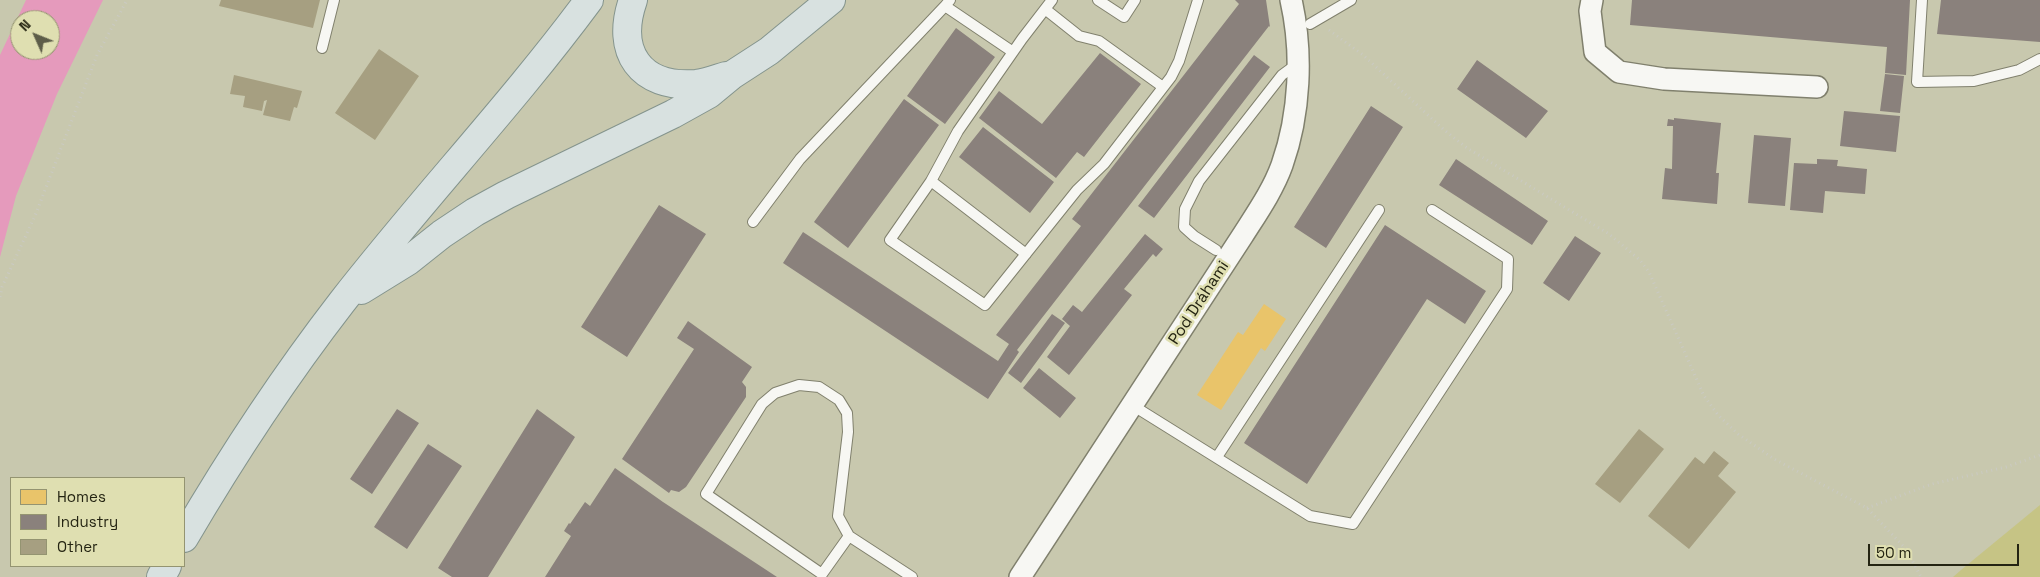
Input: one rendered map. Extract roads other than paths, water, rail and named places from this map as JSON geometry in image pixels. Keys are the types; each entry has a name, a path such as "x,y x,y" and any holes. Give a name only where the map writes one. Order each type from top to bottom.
{"main road":[{"path":"185,536 255,423 296,362 421,205 554,47 589,0"},
{"path":"554,47 608,0"},
{"path":"633,0 626,31 627,45 632,58 642,69 653,76 678,83 697,84 732,75"},
{"path":"343,302 408,261 442,234 475,212 537,179 674,114 709,94 732,75 769,51 831,0"}],"street":[{"name":"Pod Dráhami","path":"1022,576 1266,199 1281,166 1290,137 1294,109 1297,64 1295,21 1290,0"},
{"path":"1592,0 1590,11 1595,52 1619,72 1664,79 1818,87"}],"lane":[{"path":"322,48 334,0"},
{"path":"1052,0 958,131 931,181 890,240 985,305 1077,190 1104,164 1171,77 1179,61 1198,0"},
{"path":"1098,0 1124,17 1135,0"},
{"path":"1310,24 1351,0"},
{"path":"1922,0 1917,82 1974,81 2019,70 2040,60"},
{"path":"753,222 800,159 948,3 1013,52"},
{"path":"1045,9 1079,36 1100,40 1163,87"},
{"path":"1216,250 1184,227 1185,209 1199,181 1276,82 1297,64"},
{"path":"931,181 1026,254"},
{"path":"1217,457 1379,210"},
{"path":"1132,405 1310,516 1353,524 1507,289 1508,259 1432,210"},
{"path":"848,536 822,576 706,494 762,404 775,393 799,385 819,387 839,400 847,413 848,432 838,516 848,536 912,577"}]}
